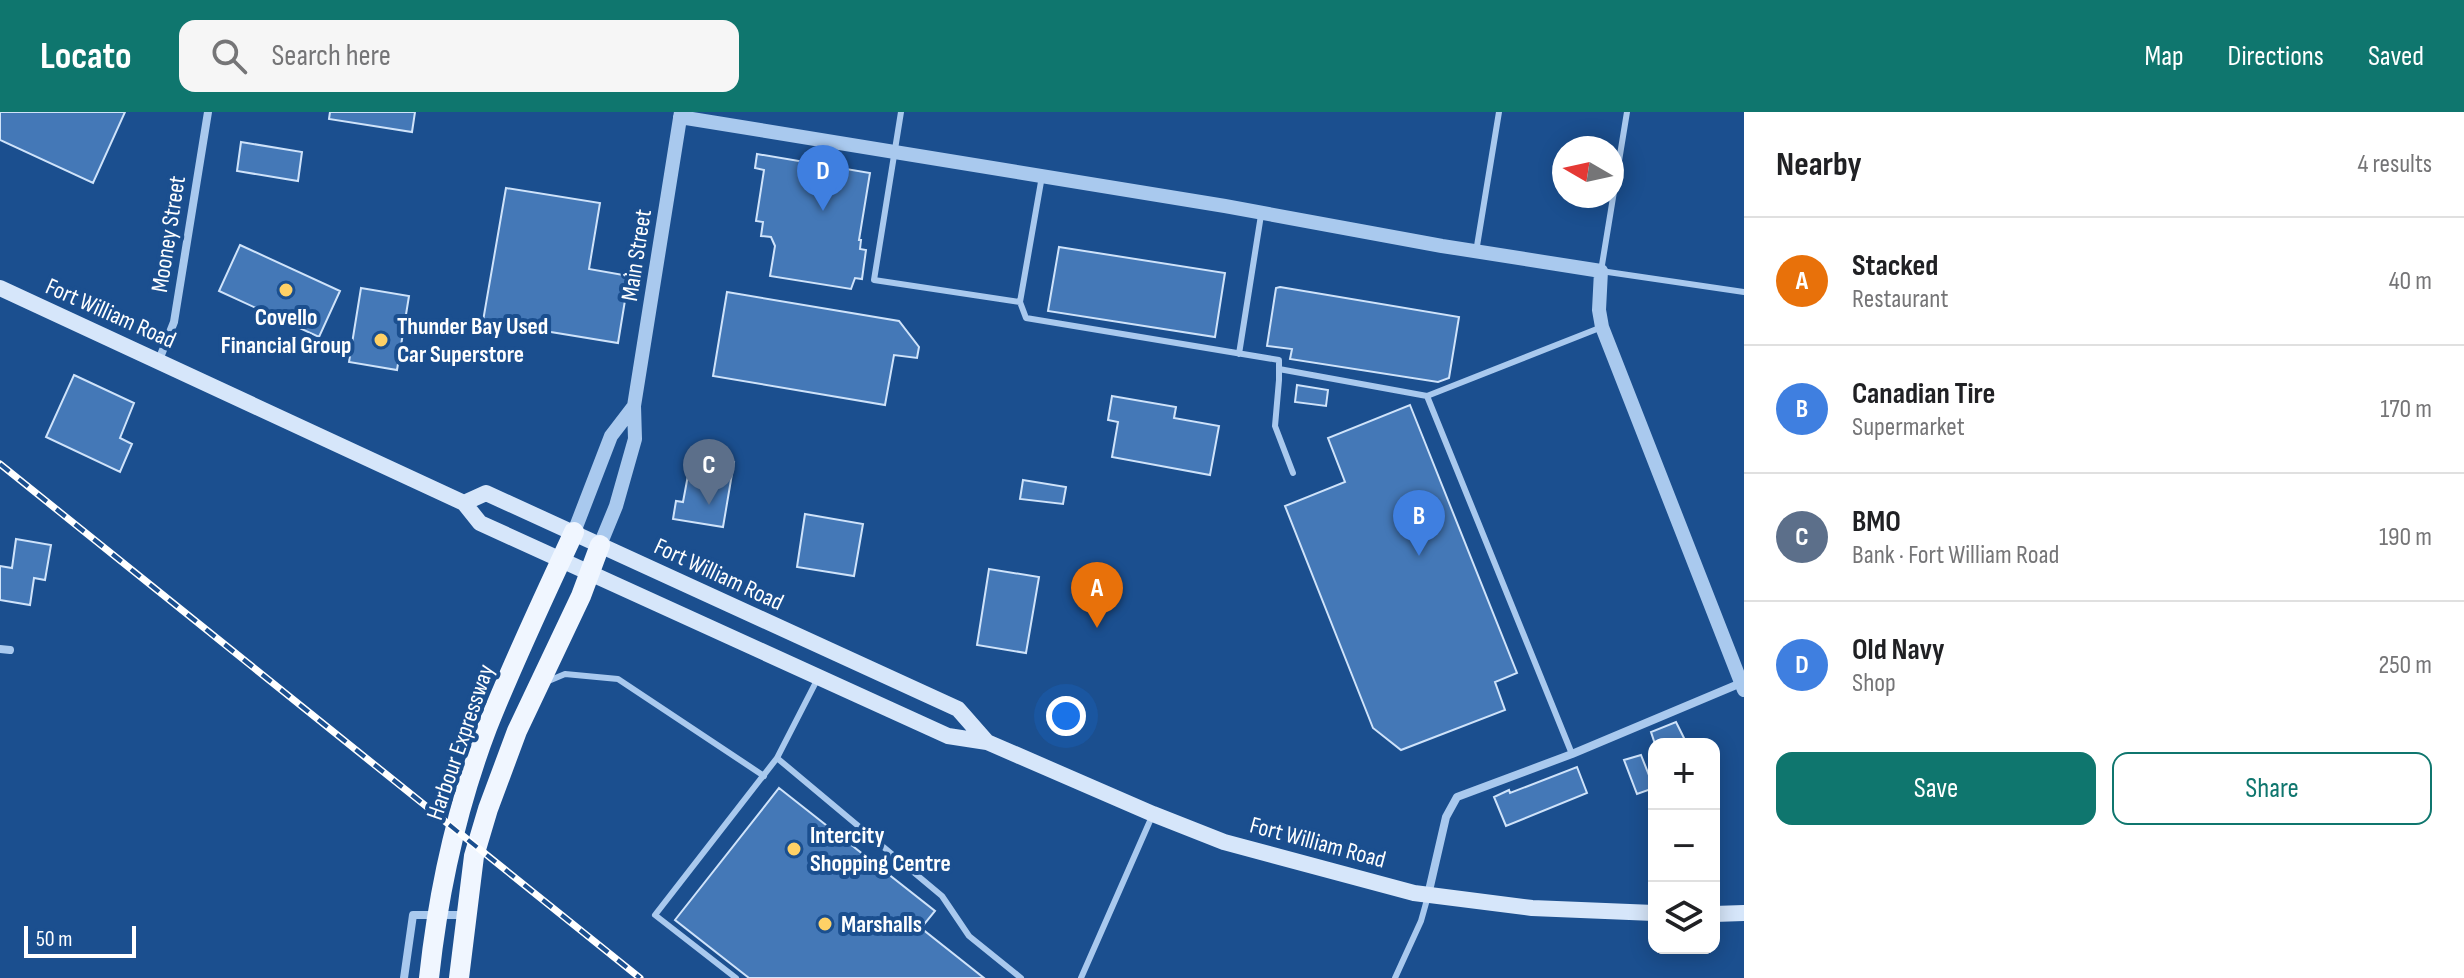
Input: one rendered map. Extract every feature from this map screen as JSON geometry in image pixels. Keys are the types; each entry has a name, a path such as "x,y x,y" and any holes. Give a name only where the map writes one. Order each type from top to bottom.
{"main road":[{"name":"Fort William Road","path":"0,288 464,503 480,523 589,574 948,736 987,742 1224,842 1414,893 1532,908 1648,913"},
{"name":"Fort William Road","path":"464,503 486,493 574,532 958,709 987,742"},
{"name":"Harbour Expressway","path":"429,978 456,829 487,729 574,532"},
{"name":"Harbour Expressway","path":"459,978 474,856 488,809 517,731 600,545"},
{"path":"1720,914 1744,913"},
{"path":"461,955 472,978"}],"street":[{"name":"Mooney Street","path":"159,360 174,322 208,112"},
{"path":"681,115 1601,271 1599,310 1602,327 1743,687 1457,797 1446,817 1428,895"},
{"name":"Main Street","path":"600,545 616,506 635,439 634,406 681,115"},
{"name":"Main Street","path":"574,532 611,436 634,406"},
{"path":"404,978 413,915 466,915"}],"lane":[{"path":"901,112 874,280 1020,302"},
{"path":"1476,252 1499,112"},
{"path":"1627,112 1601,271 1744,292"},
{"path":"1042,176 1020,302 1026,318 1279,360 1275,426 1293,473"},
{"path":"1239,354 1261,212"},
{"path":"1279,369 1427,396 1602,327"},
{"path":"1427,396 1572,754"},
{"path":"539,686 565,674 618,679 764,776"},
{"path":"736,978 655,915 777,758 818,677"},
{"path":"777,758 942,896 969,936 1021,978"},
{"path":"1081,978 1153,814"},
{"path":"1395,978 1421,921 1428,895"}],"building":[{"path":"0,112 125,112 93,183 0,140"},
{"path":"330,112 415,112 412,132 329,119"},
{"path":"241,142 302,152 298,181 237,171"},
{"path":"757,154 870,173 859,240 860,249 866,250 862,279 855,278 851,289 770,276 775,246 771,237 761,236 763,222 756,221 764,170 755,168"},
{"path":"506,188 600,203 589,269 629,276 618,343 483,321"},
{"path":"240,245 340,291 319,337 219,291"},
{"path":"1059,247 1225,273 1215,337 1048,311"},
{"path":"361,288 409,296 397,370 349,362"},
{"path":"1276,288 1459,317 1449,378 1438,382 1290,359 1292,349 1267,346"},
{"path":"727,292 899,321 919,347 917,358 894,355 885,405 713,376"},
{"path":"74,375 134,403 120,438 132,444 120,472 46,437"},
{"path":"1297,385 1328,390 1326,406 1295,402"},
{"path":"1112,396 1176,407 1174,418 1219,426 1210,475 1112,457 1118,422 1108,420"},
{"path":"1410,405 1517,673 1495,682 1505,710 1401,750 1373,728 1285,506 1345,482 1328,438"},
{"path":"692,454 734,462 723,527 673,519 676,501 683,502"},
{"path":"1023,480 1066,487 1063,504 1020,499"},
{"path":"805,514 863,524 854,576 797,567"},
{"path":"16,539 51,545 45,580 34,578 30,605 0,600 0,566 12,568"},
{"path":"989,569 1039,577 1026,653 977,645"},
{"path":"1676,722 1684,738 1653,738 1651,732"},
{"path":"1641,755 1648,773 1648,790 1637,794 1624,760"},
{"path":"1577,767 1587,793 1506,826 1494,797"},
{"name":"Intercity Shopping Centre","path":"779,788 935,911 921,928 984,978 749,978 675,920"}],"railway":[{"path":"0,464 640,978"}],"place":[{"name":"Old Navy","path":"823,211"},
{"name":"Covello Financial Group","path":"286,290"},
{"name":"Thunder Bay Used Car Superstore","path":"381,340"},
{"name":"BMO","path":"709,505"},
{"name":"Canadian Tire","path":"1419,556"},
{"name":"Stacked","path":"1097,628"},
{"name":"Intercity Shopping Centre","path":"794,849"},
{"name":"Marshalls","path":"825,924"}]}
